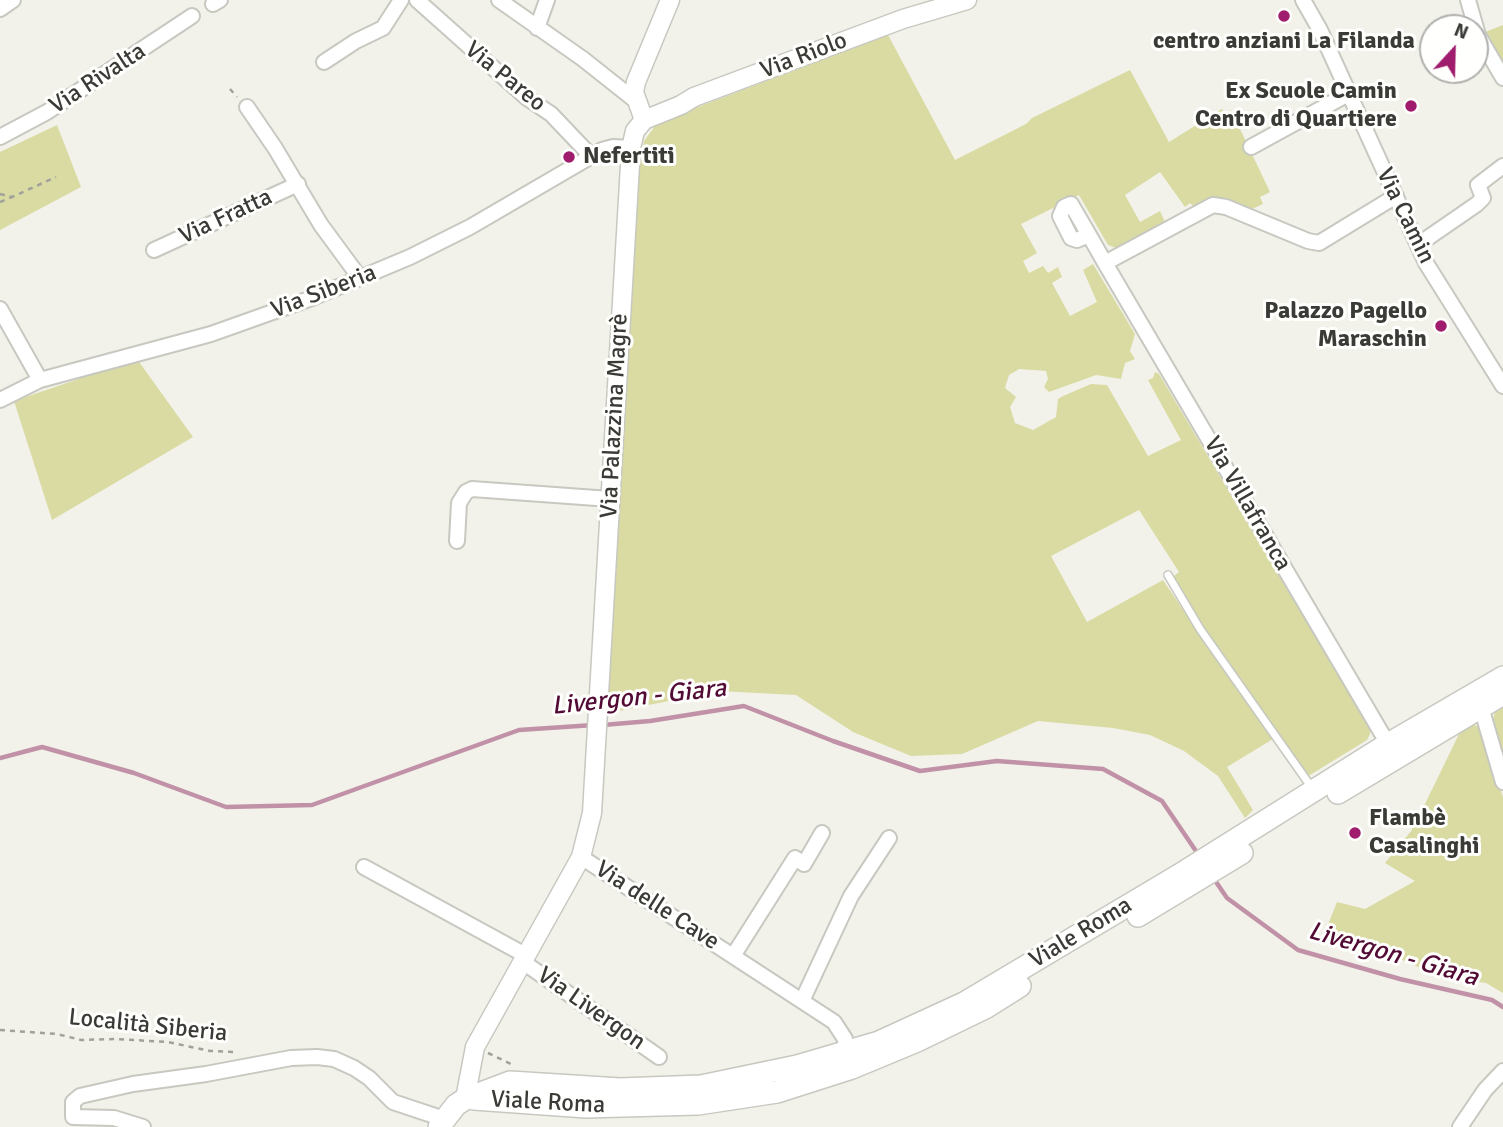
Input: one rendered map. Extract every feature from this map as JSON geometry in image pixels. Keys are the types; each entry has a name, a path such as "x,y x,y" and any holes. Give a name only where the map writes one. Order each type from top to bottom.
{"main road":[{"name":"Viale Roma","path":"465,1099 586,1107 698,1104 777,1092 852,1068 917,1041 985,1008 1108,926 1478,701 1503,677"},
{"name":"Viale Roma","path":"1478,701 1503,694"},
{"name":"Viale Roma","path":"465,1099 510,1082 620,1089 701,1086 797,1066 879,1042 964,1003 1108,926"},
{"path":"441,1123 465,1099"}],"street":[{"path":"0,9 13,0"},
{"path":"324,62 356,41 383,28 401,0"},
{"name":"Via Pareo","path":"417,0 527,98 551,114 591,156"},
{"path":"499,0 583,59 636,102"},
{"path":"537,28 547,0"},
{"path":"644,120 636,102 636,82 670,0"},
{"name":"Via Riolo","path":"644,120 694,97 903,19 967,0"},
{"name":"Via Camin","path":"1303,0 1320,30 1426,263 1503,386"},
{"path":"1468,0 1478,35 1503,78"},
{"name":"Via Rivalta","path":"0,136 47,112 192,16"},
{"path":"1251,147 1348,94"},
{"name":"Via Fratta","path":"247,107 298,184 321,226 360,278"},
{"name":"Via Palazzina Magrè","path":"465,1099 475,1047 581,857 592,813 631,148 635,131 644,120"},
{"name":"Via Siberia","path":"0,401 40,380 211,334 360,278 470,227 601,150 613,147 631,148"},
{"path":"1419,244 1477,204 1483,198 1478,185 1503,166"},
{"name":"Via Fratta","path":"154,250 298,184"},
{"path":"1105,263 1213,205 1226,207 1308,241 1319,243 1396,196"},
{"name":"Via Villafranca","path":"1089,235 1392,751"},
{"path":"0,309 40,380"},
{"path":"457,541 459,503 466,492 472,489 610,499"},
{"path":"1478,701 1503,782"},
{"name":"Via delle Cave","path":"733,956 795,858 804,864 822,832"},
{"path":"802,1001 851,896 889,838"},
{"name":"Via delle Cave","path":"581,857 838,1027 845,1039 846,1052"},
{"name":"Via Livergon","path":"364,867 525,958 659,1057"},
{"path":"143,1127 114,1118 74,1117 74,1102 80,1096 133,1084 291,1058 317,1058 334,1059 354,1068 369,1078 393,1102 441,1123"},
{"path":"1460,1127 1485,1090 1503,1071"}],"lane":[{"path":"1168,575 1200,629 1318,797"}],"path":[{"path":"0,202 57,177"},
{"path":"0,194 12,197"},
{"name":"Località Siberia","path":"0,1030 57,1034 81,1040 168,1042 211,1051 247,1052"}],"green space":[{"path":"1503,25 1503,73 1489,49 1489,30"},
{"path":"888,35 955,160 1026,124 1032,118 1130,70 1169,142 1222,109 1225,113 1231,110 1270,192 1260,197 1263,204 1252,209 1220,198 1208,199 1194,207 1190,203 1185,207 1160,172 1125,195 1140,222 1160,211 1165,222 1116,248 1108,245 1079,195 1021,224 1037,253 1023,261 1029,273 1043,266 1048,273 1058,267 1062,277 1052,283 1070,316 1097,302 1083,270 1093,264 1135,334 1130,351 1135,359 1125,363 1121,379 1096,375 1049,392 1044,387 1048,379 1046,371 1019,369 1009,375 1005,388 1016,397 1010,407 1015,423 1033,430 1056,417 1058,399 1091,384 1107,385 1148,456 1181,440 1148,380 1153,378 1155,372 1159,374 1370,729 1367,740 1310,775 1307,774 1206,630 1175,579 1174,576 1179,572 1139,510 1051,556 1087,622 1163,580 1273,739 1227,767 1253,810 1245,818 1218,776 1184,751 1150,735 1113,728 1038,721 962,754 911,756 853,732 796,695 718,691 604,714 638,175 644,141 658,122"},
{"path":"57,125 81,187 0,230 0,152"},
{"path":"137,359 193,437 52,520 14,401"},
{"path":"1503,707 1503,765 1492,723 1495,712"},
{"path":"1471,724 1480,727 1503,797 1503,993 1486,983 1441,977 1327,927 1337,902 1365,909 1415,881 1385,863 1412,830 1411,821 1417,818 1423,808 1460,732"}],"waterway":[{"name":"Livergon - Giara","path":"603,725 650,721 744,706 920,771 997,761 1103,769 1162,801 1200,857"},
{"name":"Livergon - Giara","path":"0,758 42,747 134,773 226,807 312,805 519,730 594,725"},
{"name":"Livergon - Giara","path":"1214,879 1227,898 1298,950 1400,979 1492,1000 1503,1007"}],"place":[{"name":"centro anziani La Filanda","path":"1284,16"},
{"name":"Ex Scuole Camin Centro di Quartiere","path":"1411,106"},
{"name":"Nefertiti","path":"569,157"},
{"name":"Palazzo Pagello Maraschin","path":"1441,326"},
{"name":"Flambè Casalinghi","path":"1355,833"}]}
